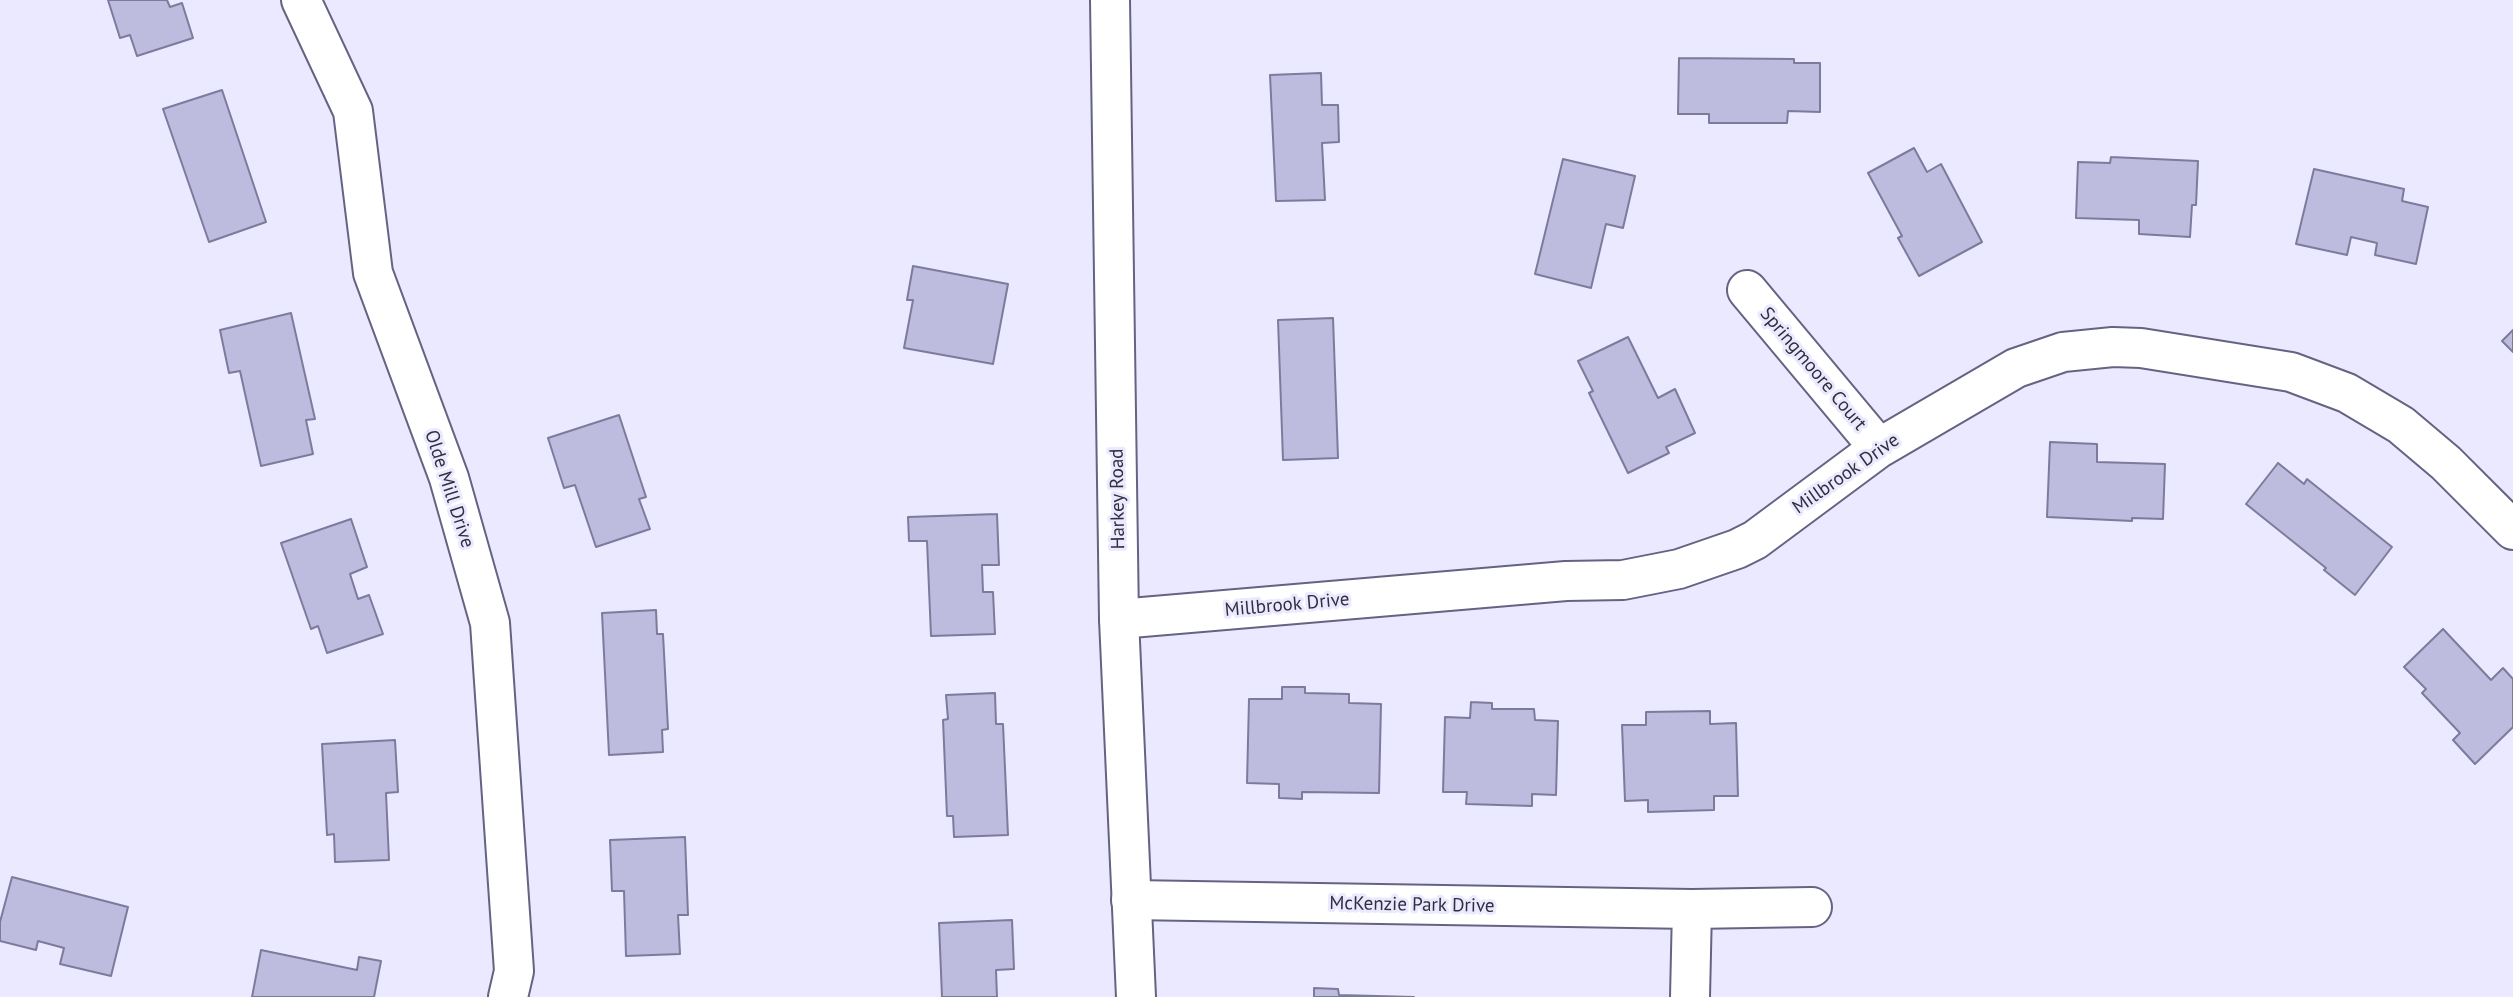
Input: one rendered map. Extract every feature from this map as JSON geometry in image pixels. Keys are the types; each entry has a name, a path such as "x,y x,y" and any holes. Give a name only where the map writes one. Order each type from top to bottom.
{"street":[{"name":"Olde Mill Drive","path":"301,0 353,111 373,273 449,478 490,623 514,971 508,997"},
{"name":"Harkey Road","path":"1110,0 1119,619 1136,997"},
{"name":"Springmoore Court","path":"1748,290 1879,448"},
{"name":"Millbrook Drive","path":"1119,619 1566,581 1623,580 1679,569 1755,540 1879,448 2016,368 2063,352 2113,347 2141,348 2291,372 2347,393 2401,425 2446,463 2513,530"},
{"name":"McKenzie Park Drive","path":"1131,900 1692,909 1812,907"},
{"path":"1690,997 1692,909"}],"building":[{"path":"108,0 167,0 170,7 182,3 193,38 137,56 130,35 120,38"},
{"path":"1679,58 1794,59 1794,63 1820,63 1820,112 1788,111 1787,123 1709,123 1709,114 1678,114"},
{"path":"1321,73 1322,105 1338,105 1339,142 1322,143 1325,200 1276,201 1270,75"},
{"path":"222,90 266,222 209,242 163,109"},
{"path":"1914,148 1927,172 1941,164 1982,242 1919,276 1898,238 1902,236 1868,173"},
{"path":"2111,157 2198,161 2196,205 2192,205 2190,237 2139,234 2139,220 2076,218 2078,162 2110,163"},
{"path":"1563,159 1635,176 1623,228 1606,224 1591,288 1535,274"},
{"path":"2314,169 2404,189 2402,201 2428,207 2416,264 2375,255 2377,243 2351,237 2347,255 2296,244"},
{"path":"913,266 1008,284 993,364 904,348 913,300 907,300"},
{"path":"291,313 315,419 306,420 313,454 261,466 240,371 229,373 220,330"},
{"path":"1333,318 1338,458 1283,460 1278,320"},
{"path":"2513,330 2513,352 2502,341"},
{"path":"1628,337 1658,398 1675,389 1695,433 1666,447 1669,453 1628,473 1589,393 1593,391 1578,361"},
{"path":"619,415 646,497 639,499 650,529 596,547 575,485 564,488 548,438"},
{"path":"2050,442 2097,444 2097,462 2165,464 2163,519 2132,518 2132,521 2047,517"},
{"path":"2278,463 2304,484 2307,479 2392,547 2355,595 2324,570 2326,568 2246,504"},
{"path":"997,514 999,565 982,565 983,592 993,592 995,634 931,636 927,541 909,541 908,517"},
{"path":"351,519 367,567 350,574 358,599 369,595 383,634 327,653 318,626 311,629 281,543"},
{"path":"656,610 657,634 663,634 668,729 662,730 663,752 609,755 602,613"},
{"path":"2443,629 2491,680 2503,668 2513,679 2513,727 2475,764 2453,740 2460,733 2422,693 2426,689 2404,667"},
{"path":"1282,687 1305,687 1305,693 1349,694 1349,703 1381,704 1379,793 1302,792 1302,799 1279,798 1279,784 1247,783 1249,699 1282,699"},
{"path":"995,693 996,724 1003,724 1008,835 954,837 953,816 947,816 943,720 948,719 946,695"},
{"path":"1471,702 1492,703 1492,709 1534,709 1535,720 1558,721 1556,795 1532,794 1532,806 1466,804 1467,792 1443,792 1445,717 1470,718"},
{"path":"1710,711 1710,724 1736,723 1738,796 1714,796 1714,810 1648,812 1648,800 1625,801 1622,725 1646,725 1646,712"},
{"path":"395,740 398,792 386,793 389,860 335,862 334,834 327,835 322,744"},
{"path":"685,837 688,915 678,915 680,954 626,956 624,891 612,891 610,840"},
{"path":"12,877 128,907 111,976 60,964 64,948 38,941 36,950 0,941 0,922"},
{"path":"1012,920 1014,969 996,970 997,997 942,997 939,923"},
{"path":"261,950 357,970 359,957 381,961 374,997 252,997"},
{"path":"1314,988 1338,989 1339,995 1414,997 1314,997"}]}
